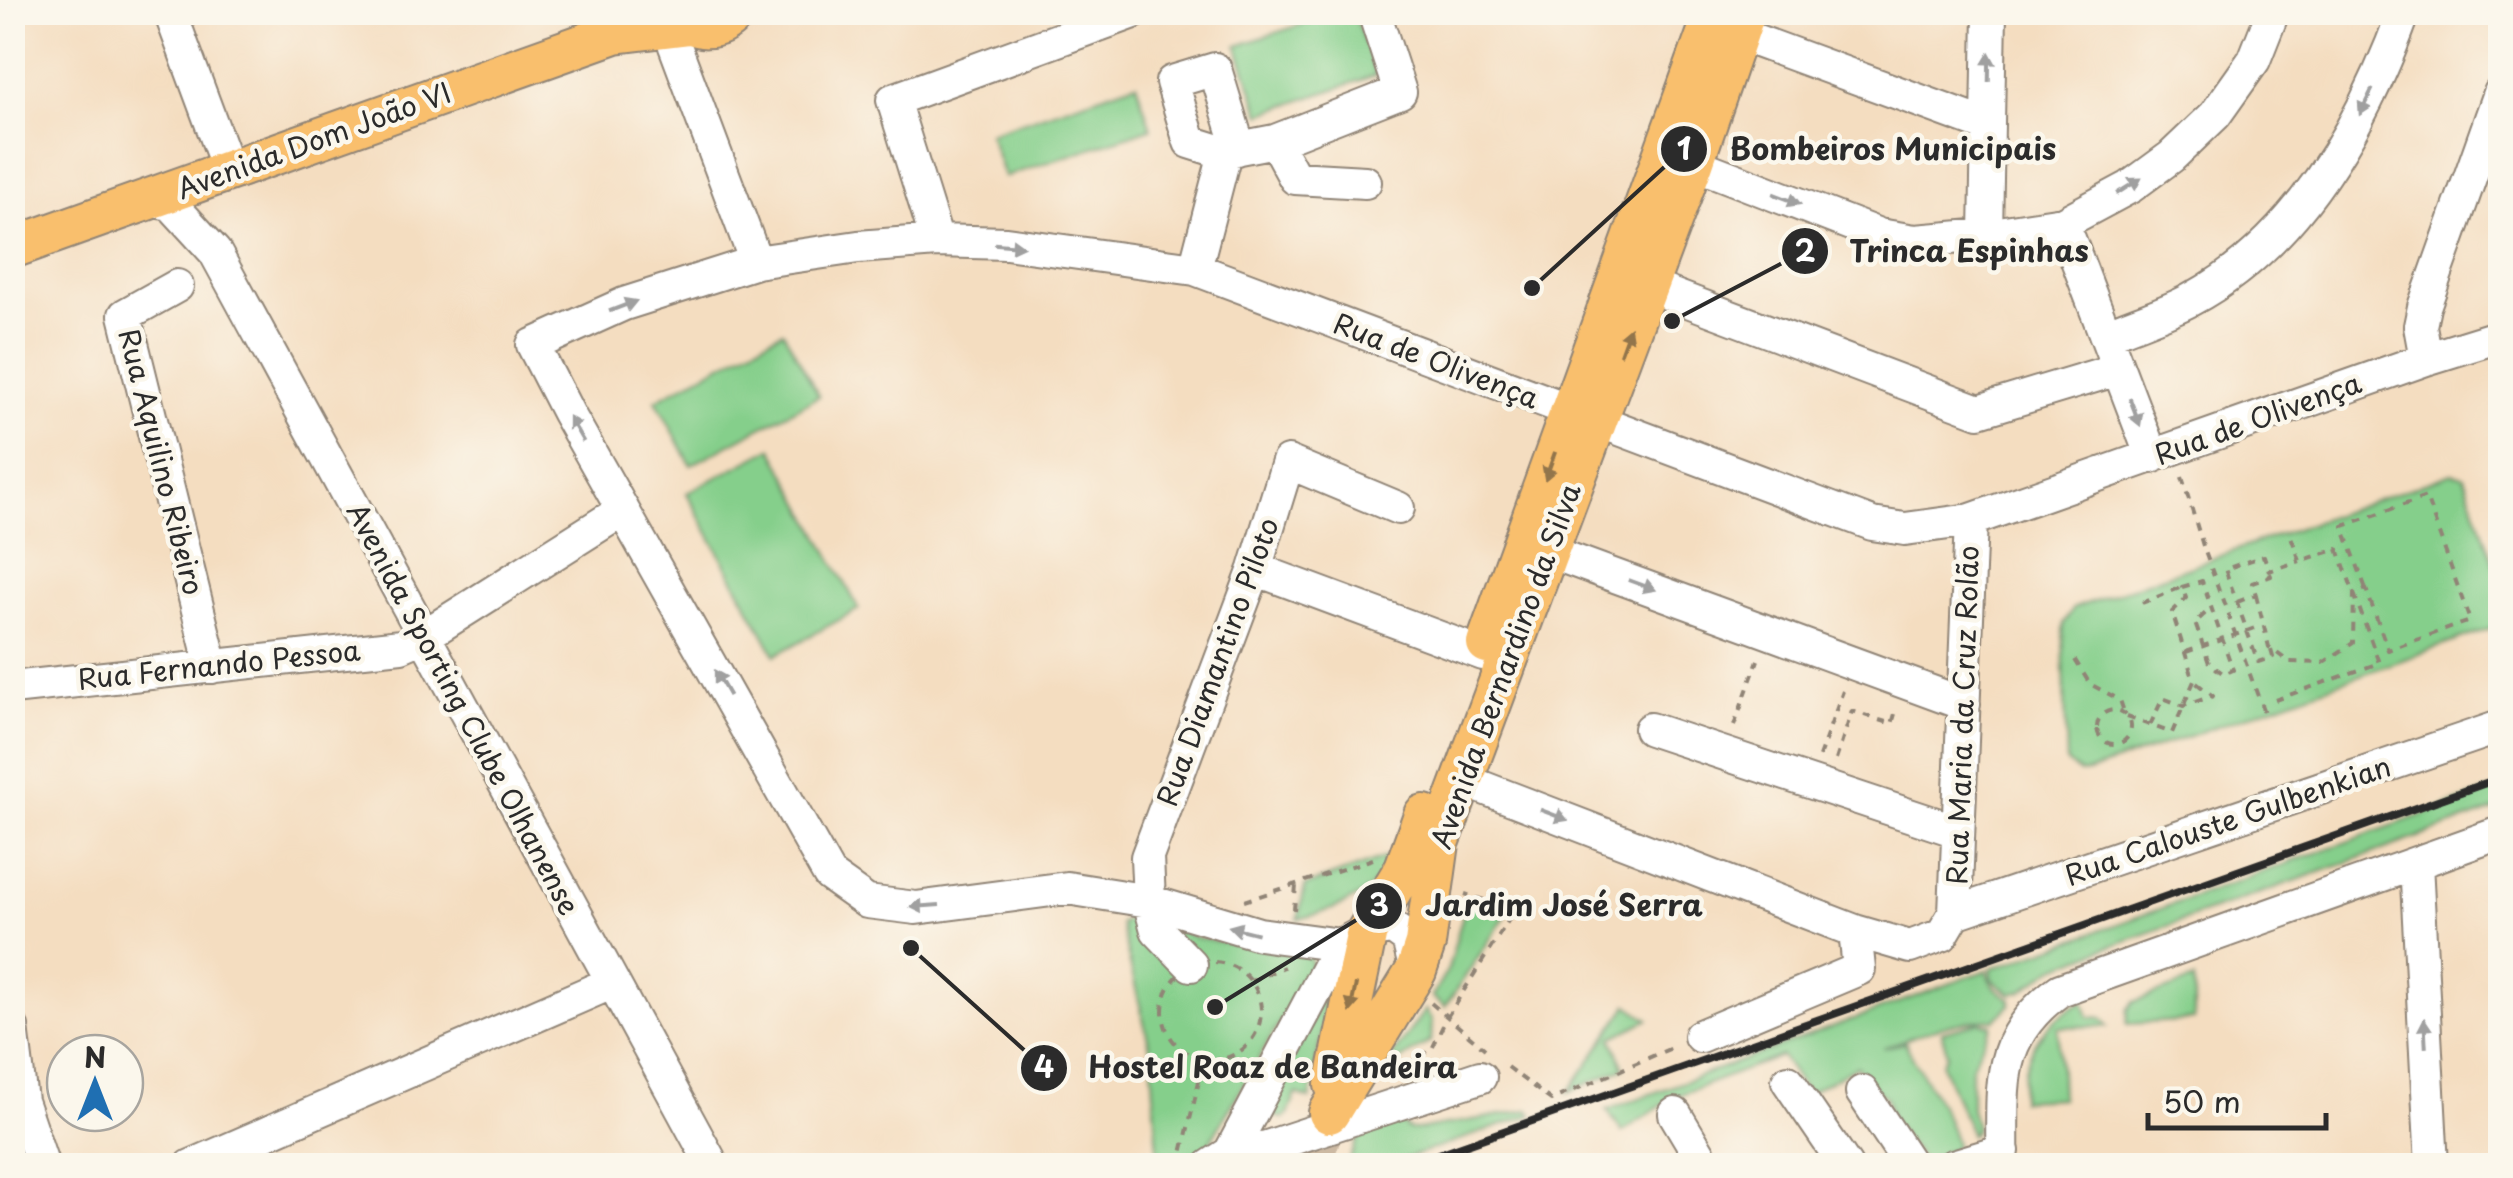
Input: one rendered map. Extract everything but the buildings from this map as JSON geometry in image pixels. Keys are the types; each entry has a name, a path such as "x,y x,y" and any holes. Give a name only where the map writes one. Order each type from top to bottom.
{"main road":[{"name":"Avenida Dom João VI","path":"12,248 659,22 699,28 720,26 736,12"},
{"name":"Avenida Bernardino da Silva","path":"1678,158 1646,285 1582,416 1550,552 1439,843 1424,944 1412,977 1329,1113 1353,938 1406,868 1483,654 1582,416 1678,158 1742,26"}],"street":[{"path":"170,12 223,173"},
{"path":"938,241 893,100 1134,12"},
{"path":"1986,235 1990,12"},
{"path":"1678,158 1879,235 1914,241 2062,223 2130,188 2215,116 2254,60 2273,12"},
{"path":"2106,334 2189,301 2238,270 2287,222 2329,168 2366,104 2404,12"},
{"path":"1195,269 1232,151 1275,140 1400,92 1375,15"},
{"path":"659,22 674,46 756,262"},
{"path":"1742,26 1988,126"},
{"path":"2426,359 2420,326 2424,307 2500,93"},
{"path":"1275,140 1295,178 1365,182"},
{"name":"Avenida Sporting Clube Olhanense","path":"215,252 209,213 223,173"},
{"name":"Avenida Sporting Clube Olhanense","path":"147,200 171,204 215,252 712,1166"},
{"path":"2062,223 2118,369 2162,453"},
{"name":"Rua de Olivença","path":"623,510 534,345 624,304 756,262 858,247 938,241 1006,244 1195,269 1872,524 1905,530 1971,520 2500,336"},
{"path":"1646,285 1979,411 2118,369"},
{"name":"Rua Aquilino Ribeiro","path":"177,286 125,315 212,667"},
{"name":"Rua Diamantino Piloto","path":"1191,965 1157,930 1149,901 1147,857 1254,568 1288,462 1398,508"},
{"path":"623,510 829,875 868,902 916,908 1067,888 1149,901 1259,934 1353,938 1384,927 1401,932 1413,950 1412,977"},
{"name":"Rua Fernando Pessoa","path":"12,688 401,646 424,636 623,510"},
{"name":"Rua Maria da Cruz Rolão","path":"1463,780 1855,931 1910,947 1942,935 1955,913 1971,520"},
{"path":"1550,552 1964,704"},
{"path":"1254,568 1483,654"},
{"name":"Rua Calouste Gulbenkian","path":"1955,913 2500,728"},
{"path":"1650,730 1956,831"},
{"path":"1954,1166 2003,1158 2002,1083 2010,1047 2030,1016 2060,990 2500,833"},
{"path":"2416,863 2432,1166"},
{"path":"1700,1036 1859,969 1855,931"},
{"path":"1220,1159 1353,938"},
{"path":"191,1166 610,983"},
{"path":"12,1028 22,1101 43,1166"},
{"path":"1220,1159 1267,1147 1490,1069"},
{"path":"1788,1081 1846,1166"},
{"path":"1862,1092 1911,1166"},
{"path":"1675,1114 1706,1166"}],"path":[{"path":"2162,453 2266,718"},
{"path":"2426,497 2470,620 2388,650 2366,589 2343,526 2426,497"},
{"path":"2289,531 2300,561"},
{"path":"2269,571 2338,549 2379,663 2275,700"},
{"path":"2264,556 2271,576 2252,583 2256,595 2273,656 2258,662 2226,569 2264,556"},
{"path":"2142,602 2202,581 2233,670 2224,674 2209,663 2195,622 2211,608"},
{"path":"2150,725 2163,698 2183,706 2212,696 2194,681 2172,612 2186,598 2182,587"},
{"path":"2354,593 2366,589"},
{"path":"2269,647 2290,662 2323,663 2353,643 2354,593"},
{"path":"2237,602 2256,595"},
{"path":"2186,652 2262,626"},
{"path":"1724,754 1769,632"},
{"path":"2076,660 2090,684 2120,700 2126,716 2131,727 2124,741 2114,744 2103,740 2097,730 2099,719 2113,710 2126,716 2172,733 2194,681"},
{"path":"1819,785 1853,663"},
{"path":"1819,785 1852,711 1892,724 1906,682"},
{"path":"1243,901 1380,856"},
{"path":"1224,962 1252,980 1262,1012 1250,1043 1221,1059 1204,1060 1175,1044 1162,1016 1168,986 1191,965 1224,962"},
{"path":"1412,977 1490,1069 1551,1100 1700,1036"},
{"path":"1178,1166 1204,1060"}],"green space":[{"path":"1335,13 1354,13 1376,75 1261,114 1237,46"},
{"path":"1136,83 1151,128 1004,177 989,133"},
{"path":"783,331 819,396 691,465 656,400"},
{"path":"772,448 859,609 775,655 687,493"},
{"path":"2452,473 2464,476 2500,581 2500,625 2088,772 2080,773 2067,763 2063,632 2074,608"},
{"path":"2500,787 2500,808 2100,950 2053,968 2022,991 2011,994 1992,979 1991,969"},
{"path":"1398,853 1380,879 1356,898 1329,911 1298,919 1305,886"},
{"path":"1467,900 1506,915 1445,1007 1432,997 1448,969"},
{"path":"1142,914 1197,938 1309,955 1312,968 1197,1164 1159,1165 1151,1051 1120,923"},
{"path":"1987,970 1992,984 2011,999 1995,1020 1952,1024 1883,1048 1905,1042 1951,1130 1956,1145 1923,1161 1891,1119 1886,1097 1872,1087 1857,1066 1807,1094 1781,1056 1676,1096 1622,1132 1607,1110"},
{"path":"1332,976 1310,1099 1296,1094 1283,1118 1266,1114"},
{"path":"2194,980 2194,1020 2127,1024 2128,1010 2134,1002"},
{"path":"2084,1001 2089,1017 2102,1018 2108,1026 2058,1027 2061,1098 2021,1100 2025,1068 2037,1041 2057,1018"},
{"path":"1628,1005 1649,1019 1612,1038 1624,1068 1569,1092"},
{"path":"1425,1010 1432,1020 1431,1041 1380,1073"},
{"path":"1979,1022 1992,1025 1971,1067 1971,1109 1976,1128 1971,1135 1942,1064 1947,1054 1942,1032"},
{"path":"1529,1110 1532,1115 1387,1165 1347,1166 1361,1132 1398,1120 1409,1130 1417,1130"}],"tunnel":[{"path":"1310,1166 1329,1113"}],"railway":[{"path":"1405,1166 2500,778"}],"place":[{"name":"Bombeiros Municipais","path":"1532,288"},
{"name":"Trinca Espinhas","path":"1672,321"},
{"name":"Hostel Roaz de Bandeira","path":"911,948"},
{"name":"Jardim José Serra","path":"1215,1007"}]}
